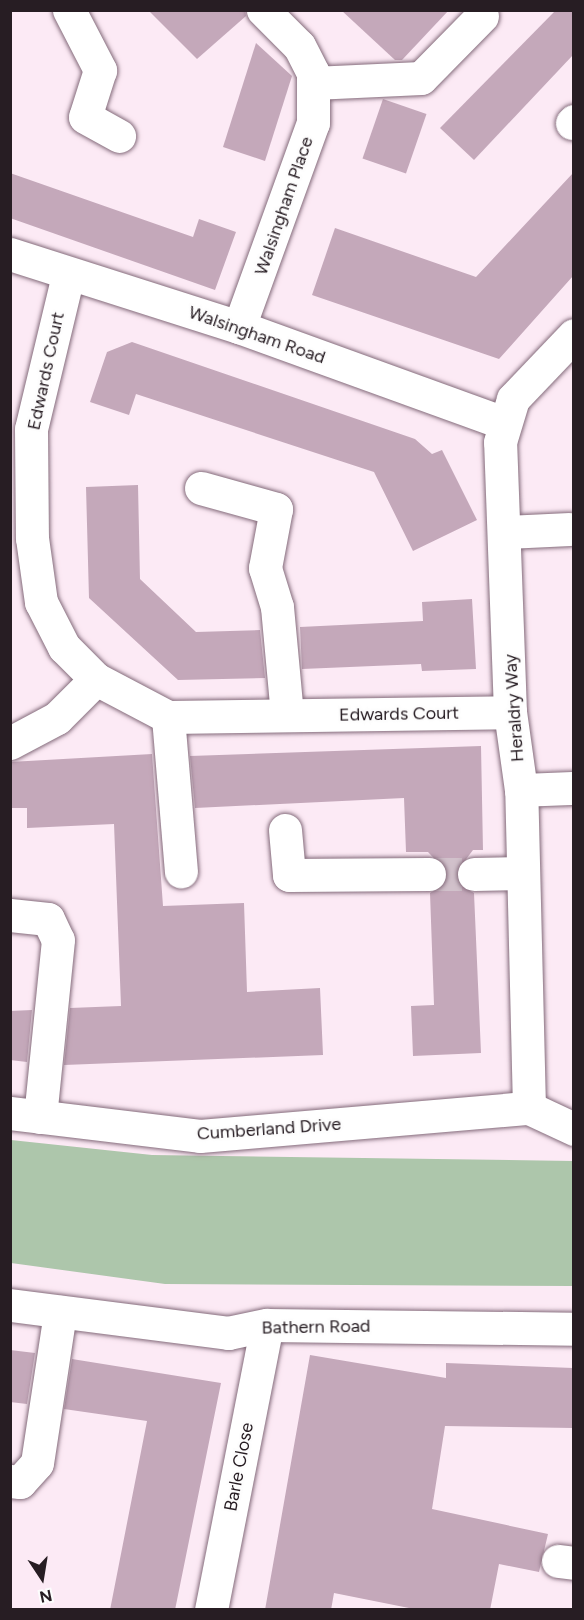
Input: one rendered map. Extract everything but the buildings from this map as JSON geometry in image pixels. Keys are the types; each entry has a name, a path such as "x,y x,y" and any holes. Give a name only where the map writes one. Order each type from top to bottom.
{"street":[{"path":"69,10 100,70 85,117 118,136"},
{"name":"Walsingham Place","path":"239,327 313,123 313,83 299,46 263,10"},
{"path":"313,83 421,78 482,16"},
{"name":"Walsingham Road","path":"10,254 68,275 239,327 502,422"},
{"name":"Edwards Court","path":"68,275 21,466 42,602 64,647 96,679 168,717 510,712"},
{"path":"502,422 513,399 573,335"},
{"name":"Heraldry Way","path":"502,422 507,532 510,712 521,790 529,1108"},
{"path":"201,488 276,509 265,568 278,607 287,715"},
{"path":"507,532 569,529"},
{"path":"10,743 57,718 96,679"},
{"path":"168,717 181,871"},
{"path":"521,790 573,788"},
{"path":"285,830 289,875 429,874"},
{"path":"474,874 522,873"},
{"path":"10,915 48,919 58,940 25,1115"},
{"path":"529,1108 573,1130"},
{"name":"Cumberland Drive","path":"25,1115 200,1136 529,1108"},
{"name":"Bathern Road","path":"10,1305 228,1333 267,1324 573,1329"},
{"path":"10,1481 20,1482 37,1463 60,1312"},
{"name":"Barle Close","path":"211,1610 267,1324"}],"green space":[{"path":"11,1140 152,1155 573,1161 573,1286 165,1284 11,1263"}],"tunnel":[{"path":"429,874 474,874"}]}
